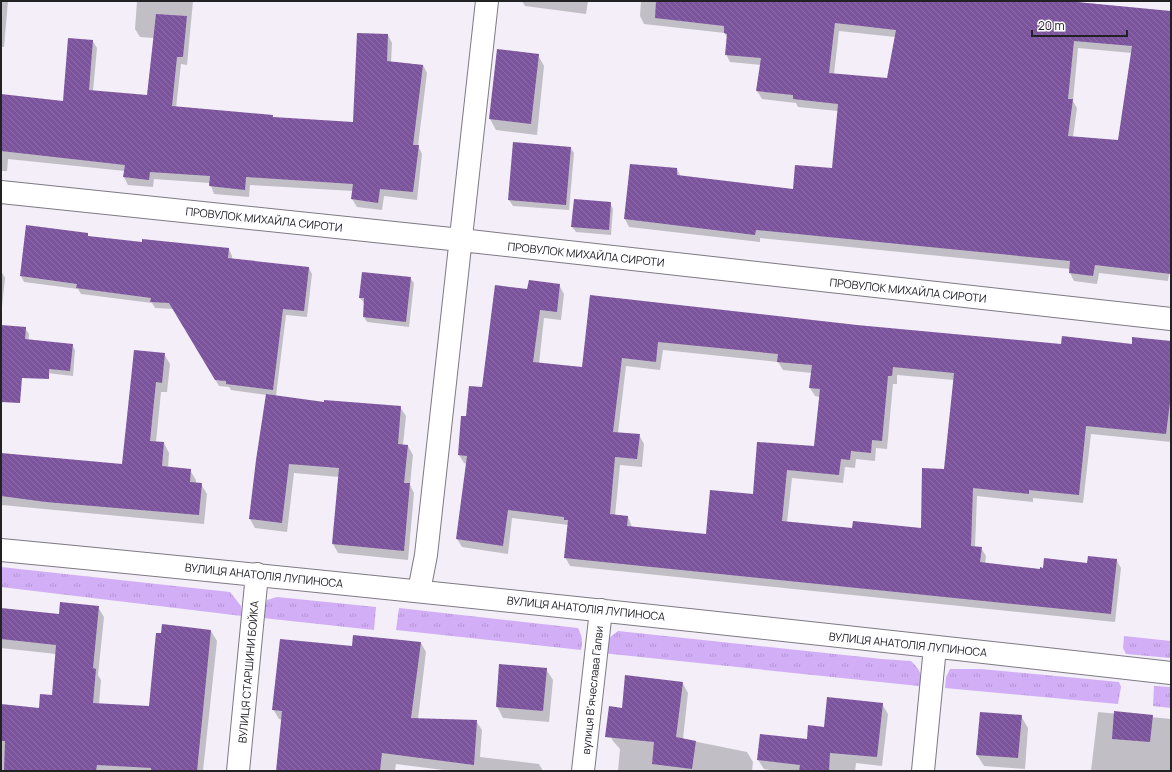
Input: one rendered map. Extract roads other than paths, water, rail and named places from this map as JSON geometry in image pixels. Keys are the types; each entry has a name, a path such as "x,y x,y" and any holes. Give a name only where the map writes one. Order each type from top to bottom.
{"street":[{"path":"419,591 426,555 487,1"},
{"name":"ПРОВУЛОК МИХАЙЛА СИРОТИ","path":"1,192 461,240 1171,319"},
{"name":"ВУЛИЦЯ АНАТОЛІЯ ЛУПИНОСА","path":"1,550 257,574 601,610 1171,673"},
{"name":"ВУЛИЦЯ СТАРШИНИ БОЙКА","path":"238,771 257,574"},
{"name":"вулиця Вʼячеслава Галви","path":"583,771 601,610"},
{"path":"923,771 935,647"}]}
